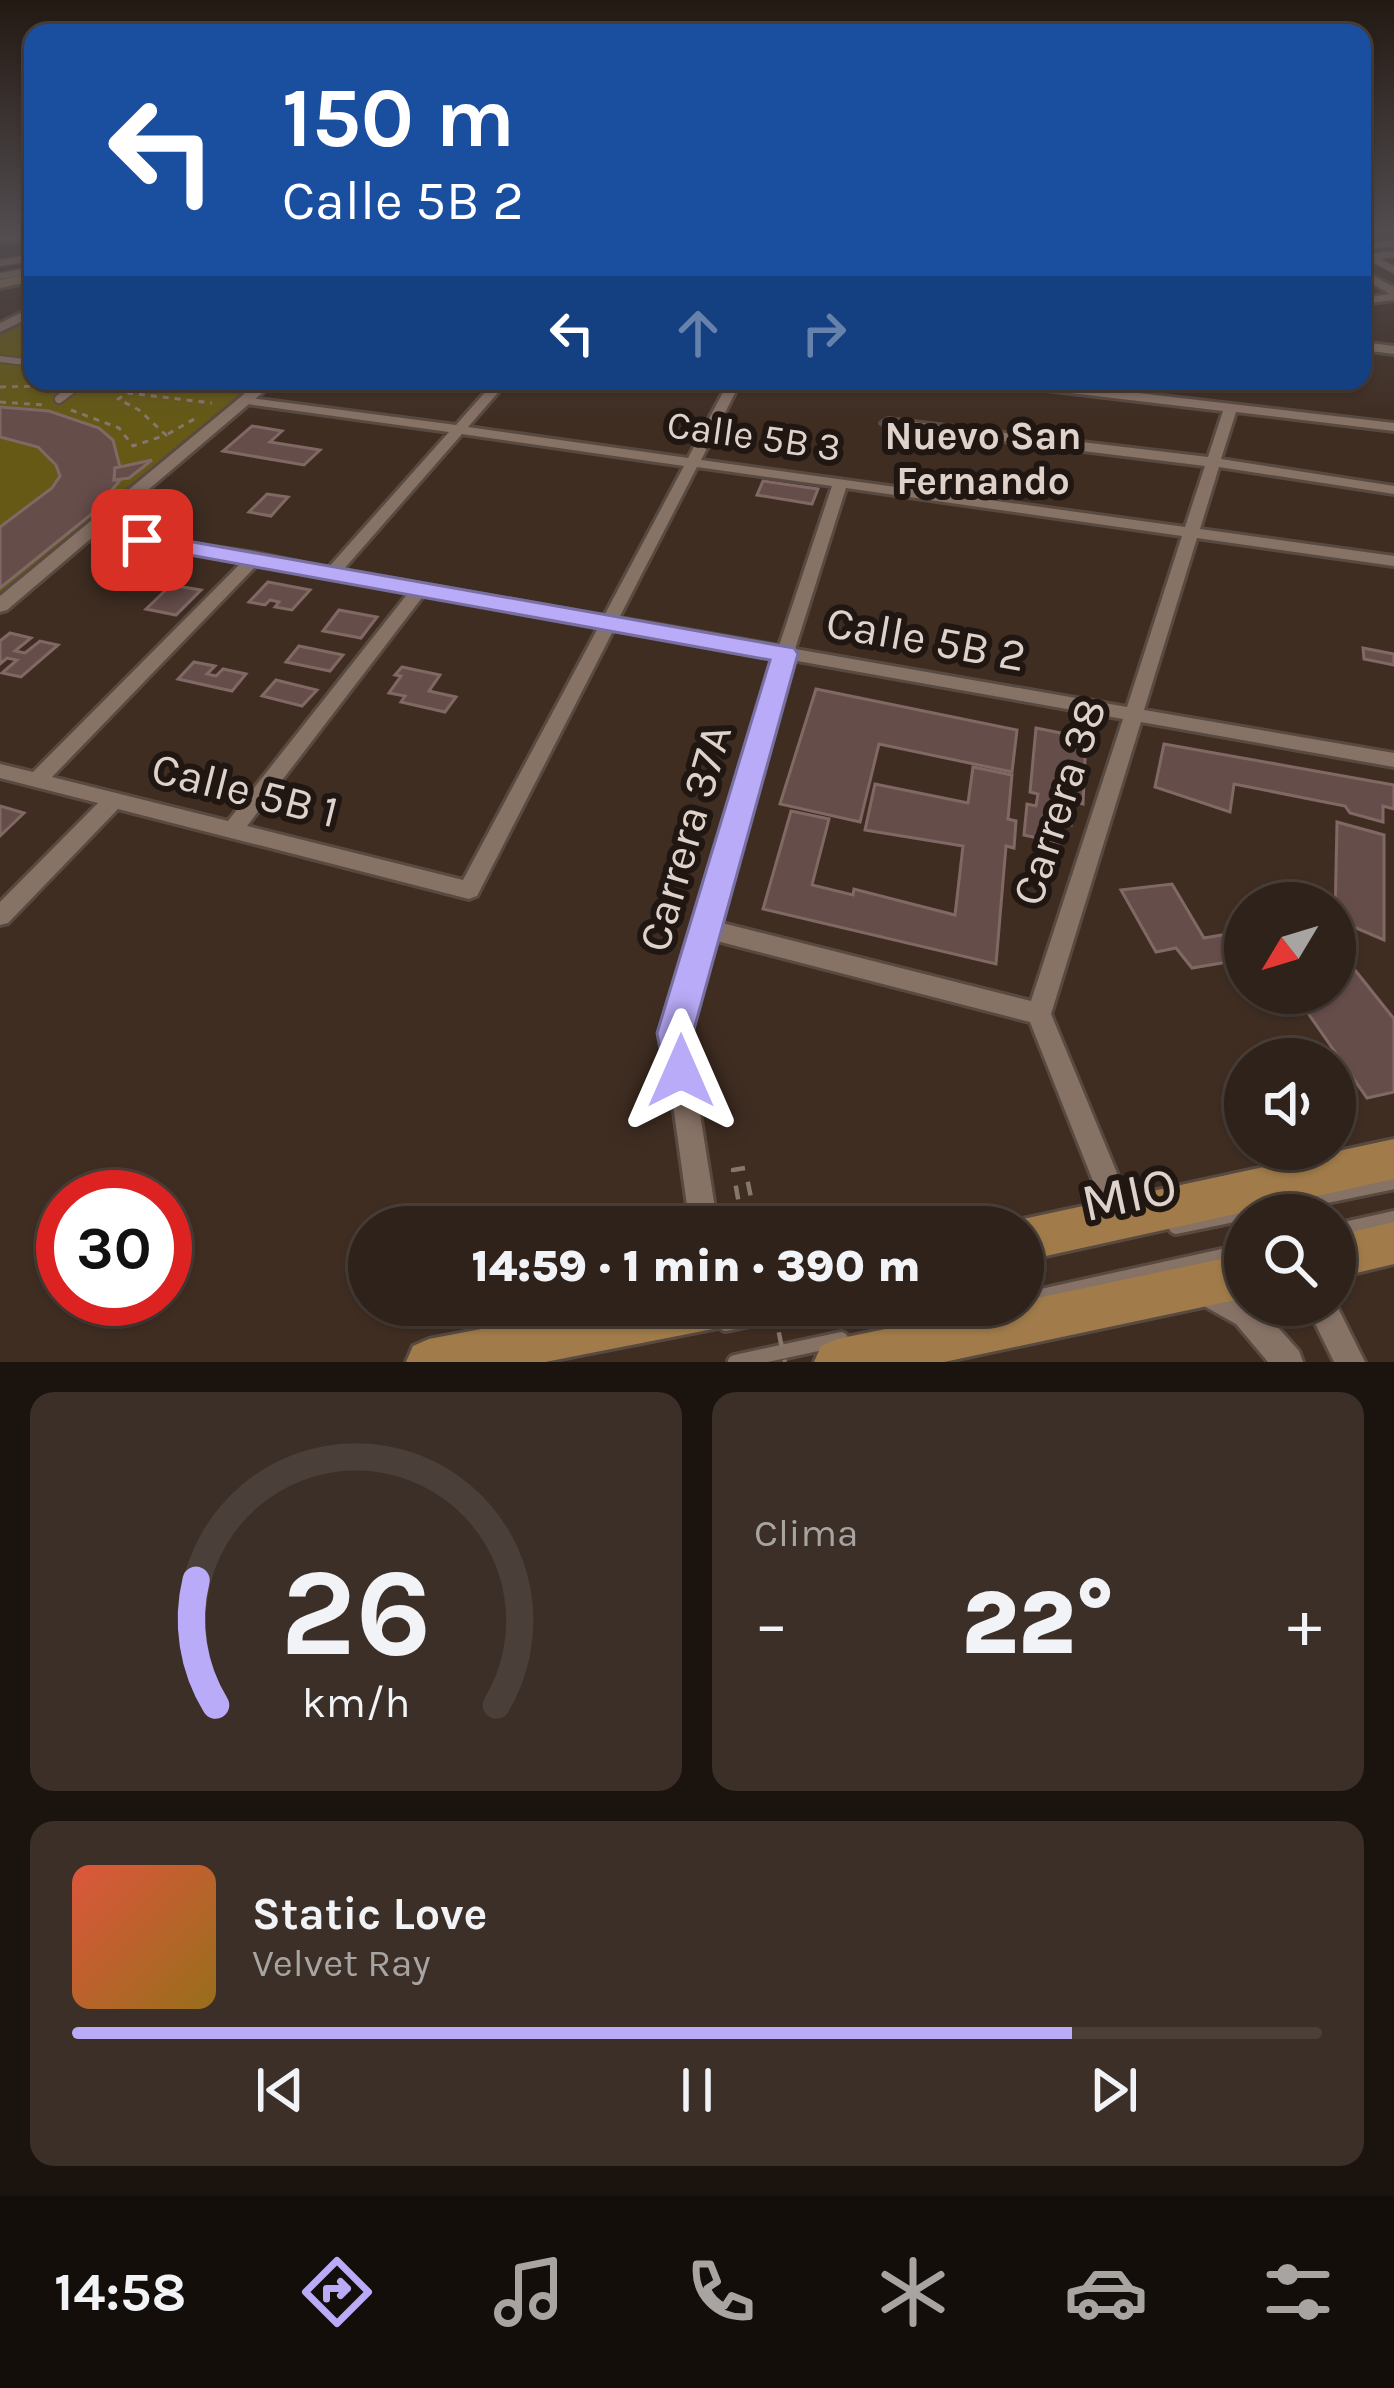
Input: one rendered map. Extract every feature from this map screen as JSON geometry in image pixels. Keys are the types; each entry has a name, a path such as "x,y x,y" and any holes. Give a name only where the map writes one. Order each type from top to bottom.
{"main road":[{"path":"1044,1237 1142,1224 1394,1159"},
{"path":"1356,1252 1394,1243"},
{"path":"852,1348 1224,1280"},
{"path":"429,1362 634,1326"}],"street":[{"path":"333,572 494,390"},
{"path":"608,621 731,390"},
{"path":"1079,390 1394,427"},
{"path":"1170,390 1171,401"},
{"name":"Calle 5B 3","path":"258,391 458,430 692,459 1394,561"},
{"path":"0,606 258,391"},
{"name":"Carrera 38","path":"1039,1014 1231,406"},
{"path":"888,423 1211,462 1394,490"},
{"name":"Carrera 37A","path":"701,1206 675,1033 785,654 841,482"},
{"name":"Calle 5B 2","path":"92,531 1394,760"},
{"path":"37,781 255,558"},
{"path":"232,830 421,588"},
{"name":"Calle 5B 1","path":"0,771 469,890 608,621"},
{"path":"0,916 114,800"},
{"path":"705,928 1039,1014 1142,1224"},
{"path":"1195,1286 1246,1314 1288,1362"},
{"path":"1332,1326 1350,1362"}],"lane":[{"path":"59,399 71,390"},
{"name":"MIO","path":"1142,1224 1394,1182"},
{"path":"1356,1226 1394,1218"},
{"name":"MIO","path":"1044,1295 1224,1256"},
{"path":"735,1362 852,1348"}],"path":[{"path":"67,409 107,422 133,446 166,435 218,403 128,393 118,400 139,410 166,435"},
{"path":"0,402 50,406"},
{"path":"739,1206 733,1170 746,1168 754,1206"},
{"path":"777,1326 785,1362"}],"shaded area":[{"path":"24,316 24,390 258,390 0,606 0,328"}],"building":[{"path":"0,407 49,411 99,428 113,440 120,467 115,468 114,480 121,479 93,513 0,588 0,527 52,488 60,476 38,447 0,437"},
{"path":"252,426 282,431 270,442 320,450 304,465 223,451"},
{"path":"152,460 129,478 114,480 115,468"},
{"path":"763,481 818,489 812,504 757,495"},
{"path":"267,494 288,497 271,516 249,512"},
{"path":"154,503 178,507 157,526 132,522"},
{"path":"268,582 310,590 292,610 275,607 279,602 270,600 265,605 249,602"},
{"path":"171,585 201,590 176,615 146,609"},
{"path":"339,610 377,617 361,638 323,631"},
{"path":"10,633 31,638 15,651 25,653 40,641 58,645 21,677 2,673 17,660 7,658 0,664 0,641"},
{"path":"299,646 343,655 330,671 286,662"},
{"path":"1363,648 1394,654 1394,665 1364,659"},
{"path":"194,662 215,666 207,674 216,676 223,669 246,674 232,691 178,679"},
{"path":"402,667 440,675 429,691 456,697 445,712 401,702 405,696 389,693"},
{"path":"276,680 317,690 302,706 262,696"},
{"path":"816,689 1017,730 1012,772 879,744 860,822 780,804"},
{"path":"1036,728 1086,738 1083,804 1072,801 1071,825 1062,823 1060,843 1024,835 1027,804 1036,806 1038,794 1030,792"},
{"path":"1164,744 1394,785 1394,809 1383,806 1383,822 1350,813 1345,806 1234,784 1230,812 1155,787"},
{"path":"973,767 1012,775 1008,819 1016,821 1014,848 1006,846 996,964 763,909 791,811 829,819 812,885 853,895 854,889 955,915 963,846 865,830 875,784 968,803"},
{"path":"0,806 24,813 0,836"},
{"path":"1337,822 1384,835 1384,940 1356,928 1356,882 1336,882"},
{"path":"1172,884 1204,938 1224,935 1224,963 1192,968 1176,948 1156,952 1121,890"},
{"path":"1356,971 1394,1019 1394,1092 1367,1098 1356,1082 1356,1038 1325,1038 1309,1014 1356,1014"}],"district":[{"name":"Nuevo San Fernando","path":"983,458"}],"route":[{"path":"142,540 785,654 675,1033 681,1071"}]}
